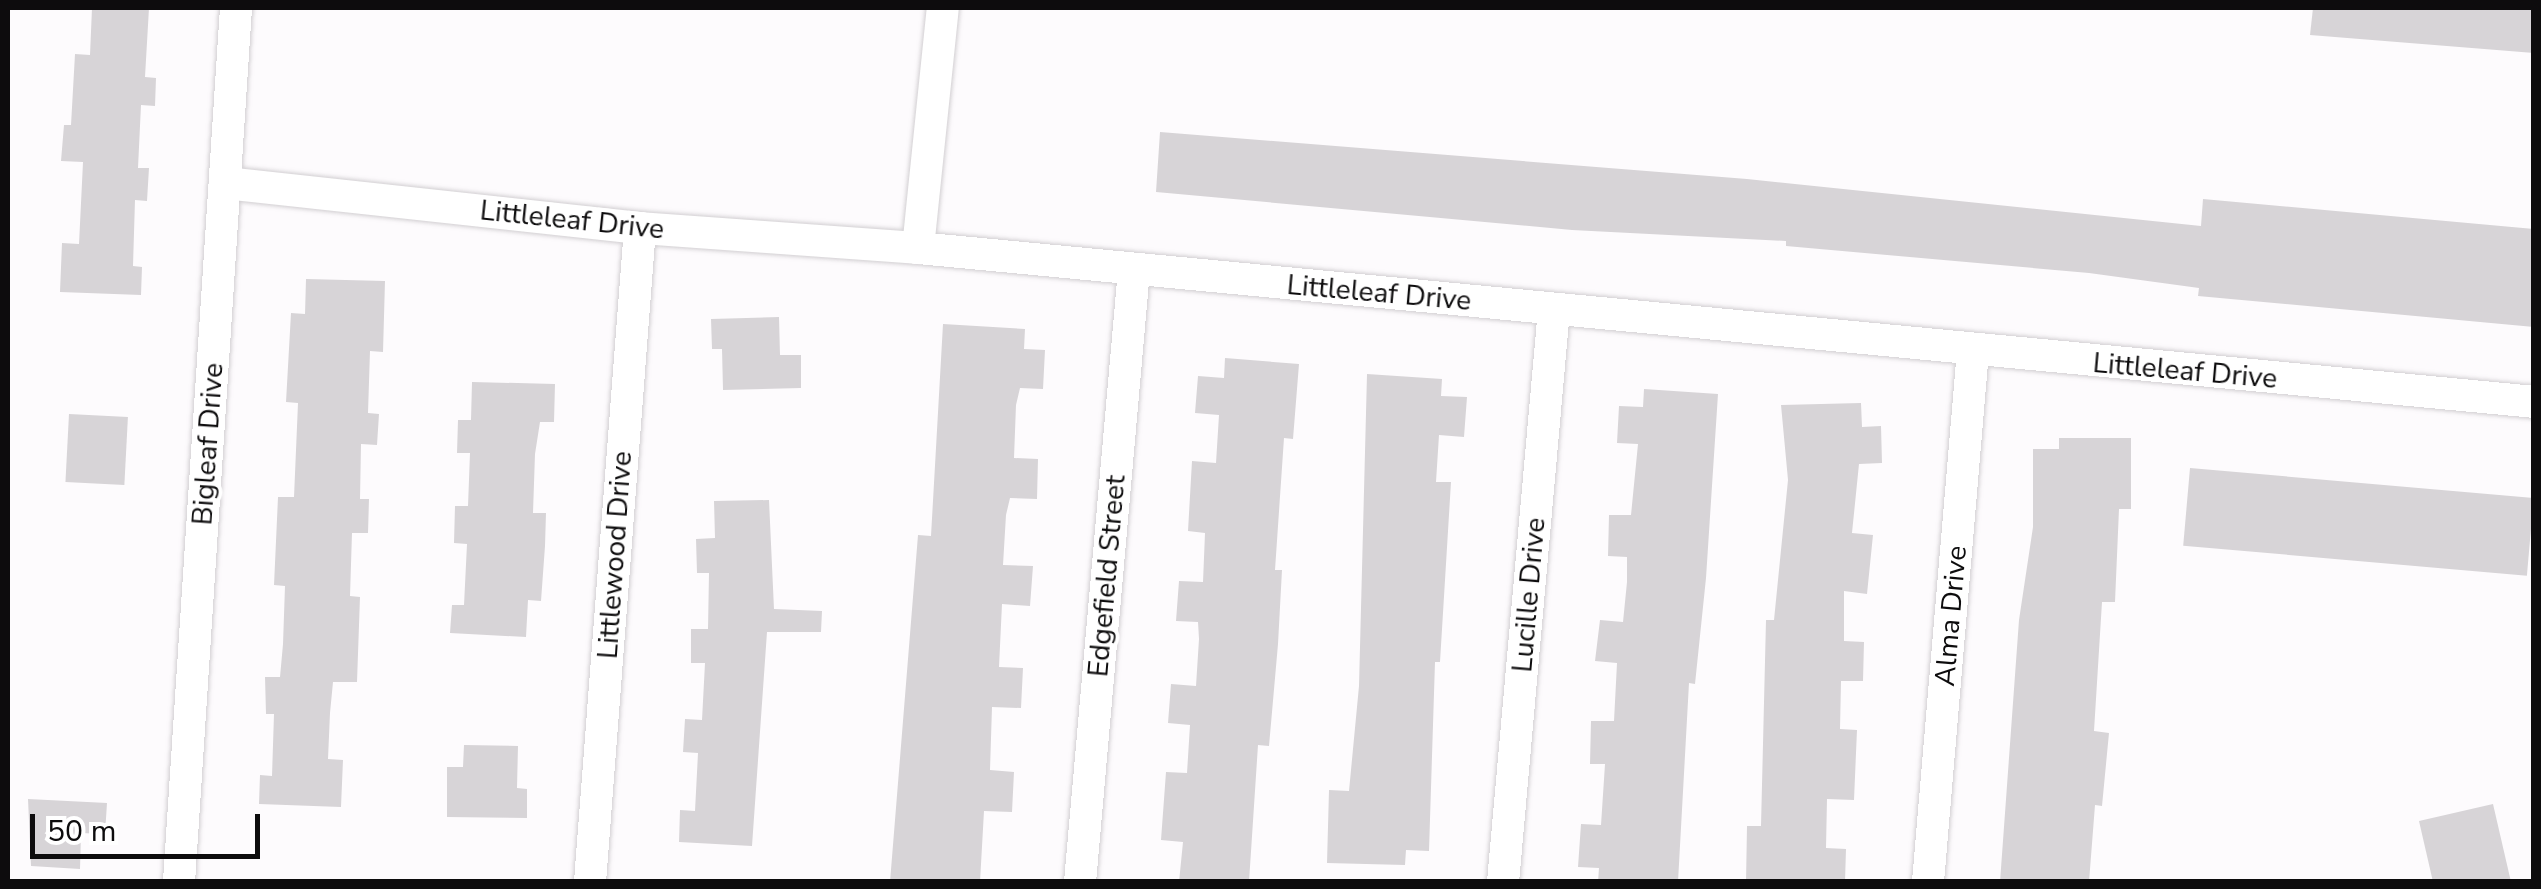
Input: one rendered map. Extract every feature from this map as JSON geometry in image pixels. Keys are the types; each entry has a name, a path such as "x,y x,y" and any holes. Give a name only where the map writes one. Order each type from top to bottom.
{"street":[{"name":"Bigleaf Drive","path":"179,882 236,8"},
{"path":"918,248 943,8"},
{"name":"Littleleaf Drive","path":"224,183 640,228 918,248 1973,352 2534,402"},
{"name":"Littlewood Drive","path":"590,882 640,228"},
{"name":"Edgefield Street","path":"1080,882 1134,270"},
{"name":"Lucille Drive","path":"1504,882 1554,309"},
{"name":"Alma Drive","path":"1928,882 1973,352"}],"building":[{"path":"92,8 149,8 145,77 156,78 155,106 141,105 138,168 149,168 147,201 135,200 133,266 142,267 141,295 60,292 62,243 79,244 83,162 61,161 64,125 71,125 75,54 90,55"},
{"path":"2313,8 2534,8 2534,53 2310,35"},
{"path":"1160,132 1747,179 2201,226 2203,199 2534,229 2534,327 2198,296 2199,288 2089,273 1786,246 1786,241 1572,230 1156,192"},
{"path":"306,279 385,281 383,352 370,351 368,413 379,414 377,445 361,444 360,499 369,499 368,533 352,533 350,596 360,597 357,682 333,682 330,713 328,759 343,760 341,807 259,804 260,775 272,776 274,714 266,714 265,677 280,677 283,644 285,586 274,585 278,497 294,497 298,403 286,402 291,313 305,314"},
{"path":"779,317 780,355 801,355 801,388 723,390 722,349 712,349 711,319"},
{"path":"943,324 1025,329 1024,349 1045,350 1043,389 1020,388 1016,405 1014,458 1038,459 1037,499 1010,498 1006,515 1003,565 1033,566 1030,606 1002,604 999,667 1023,668 1021,708 992,707 990,770 1014,772 1012,812 984,811 980,882 890,882 918,535 931,536"},
{"path":"1225,358 1299,364 1293,439 1284,438 1275,570 1282,570 1278,644 1269,746 1258,745 1249,882 1179,882 1183,842 1161,840 1166,772 1187,773 1190,725 1168,723 1171,684 1196,686 1199,639 1198,622 1176,621 1179,581 1203,582 1205,533 1188,531 1192,461 1216,463 1219,415 1195,413 1198,376 1224,378"},
{"path":"1367,374 1442,379 1441,396 1467,397 1464,437 1439,435 1436,482 1451,482 1440,662 1435,662 1429,851 1406,850 1405,865 1327,863 1329,790 1349,791 1359,686"},
{"path":"472,382 555,384 554,422 540,422 535,454 533,513 546,513 545,546 541,601 528,600 526,637 450,633 452,605 464,605 467,544 454,543 455,506 468,506 470,453 457,453 458,420 471,420"},
{"path":"1644,389 1718,394 1706,578 1695,684 1689,683 1678,882 1598,882 1599,868 1578,867 1581,824 1601,825 1605,764 1590,764 1591,721 1614,721 1617,663 1595,661 1600,620 1623,622 1627,582 1627,557 1608,556 1609,515 1631,515 1638,444 1617,443 1619,406 1643,407"},
{"path":"1861,403 1862,427 1881,426 1882,463 1859,464 1852,533 1873,535 1867,594 1844,591 1844,641 1864,642 1863,681 1841,681 1840,729 1857,730 1854,800 1827,799 1826,848 1846,849 1845,882 1746,882 1747,826 1761,826 1766,620 1774,620 1788,480 1781,405"},
{"path":"69,414 128,417 124,485 65,482"},
{"path":"2059,438 2131,438 2131,509 2119,509 2115,602 2102,602 2094,731 2109,733 2102,806 2095,805 2089,882 2000,882 2019,620 2033,527 2033,449 2059,449"},
{"path":"2190,468 2534,498 2527,576 2183,546"},
{"path":"769,500 774,609 822,611 821,632 767,632 752,846 679,842 680,810 695,811 698,753 683,752 685,719 702,720 705,663 691,663 691,629 708,629 709,573 697,573 696,539 715,538 714,501"},
{"path":"464,745 518,746 517,788 527,789 527,818 447,817 447,767 463,767"},
{"path":"28,799 107,803 105,834 81,833 80,869 31,866"},
{"path":"2493,804 2511,882 2433,882 2419,821"}]}
